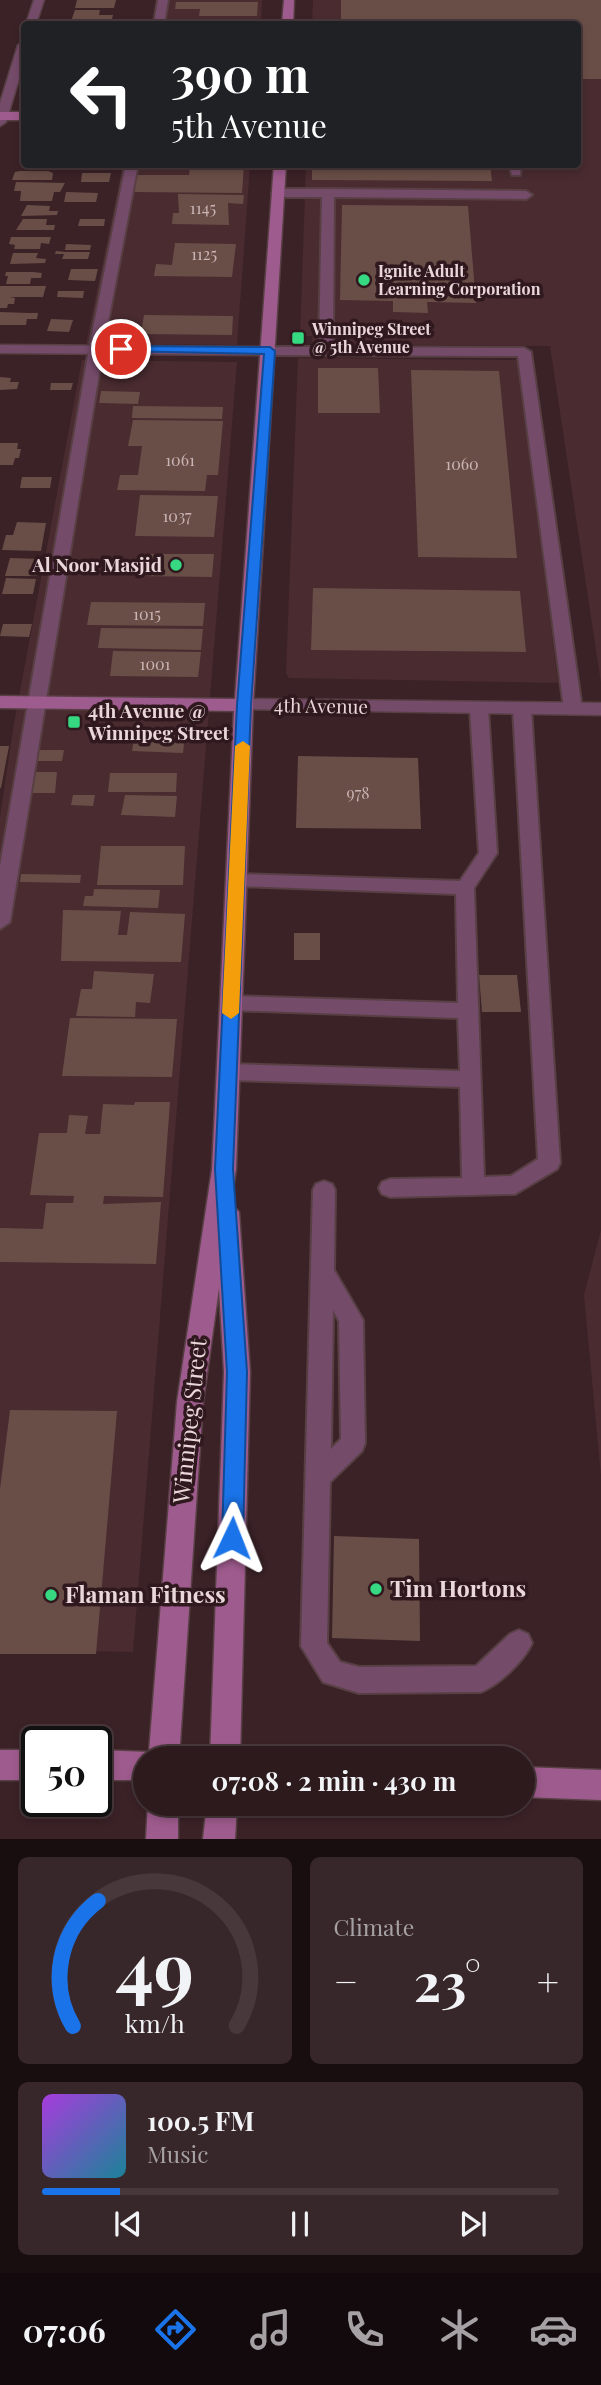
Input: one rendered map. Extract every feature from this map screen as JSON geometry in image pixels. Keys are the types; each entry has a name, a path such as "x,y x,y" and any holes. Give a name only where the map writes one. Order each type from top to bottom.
{"main road":[{"path":"288,21 289,0"},
{"path":"1,118 21,116"},
{"name":"Winnipeg Street","path":"165,1746 190,1402 224,1169 244,705 270,351 280,168"},
{"name":"4th Avenue","path":"0,702 244,705"},
{"name":"Winnipeg Street","path":"224,1169 237,1372 225,1746"},
{"path":"0,1765 21,1765"},
{"path":"112,1765 133,1765"},
{"path":"535,1782 601,1785"},
{"path":"162,1839 163,1816"},
{"path":"219,1839 221,1816"}],"street":[{"path":"32,21 39,0"},
{"path":"1,118 21,55"},
{"path":"0,349 270,351"},
{"name":"4th Avenue","path":"244,705 601,709"}],"lane":[{"path":"160,21 163,0"},
{"path":"0,922 96,349 131,168"},
{"path":"278,193 526,195"},
{"path":"326,351 328,193"},
{"path":"270,351 524,352 573,709"},
{"path":"472,1186 465,888 488,853 479,708"},
{"path":"390,1188 515,1185 549,1163 522,708"},
{"path":"237,880 465,888"},
{"path":"231,1003 468,1010"},
{"path":"228,1072 469,1079"},
{"path":"324,1191 314,1646 332,1673 359,1680 481,1679 519,1643"},
{"path":"318,1477 353,1443 351,1320 322,1272"}],"shaded area":[{"path":"157,0 262,0 261,21 152,21"},
{"path":"313,0 601,0 601,683 550,346 312,344 312,336 300,336 306,168 581,168 581,21 312,21"},
{"path":"122,168 250,168 237,345 86,344"},
{"path":"298,358 518,360 558,683 289,678 286,673"},
{"path":"82,360 237,362 133,1652 0,1649 0,817 14,723"},
{"path":"601,1230 601,1476 584,1295"}],"building":[{"path":"77,0 116,0 114,8 75,8"},
{"path":"341,0 601,0 601,79 581,79 581,21 341,21"},
{"path":"176,2 258,2 257,16 199,16 200,9 175,9"},
{"path":"75,10 100,10 99,15 113,15 111,21 71,21"},
{"path":"215,19 257,19 257,21"},
{"path":"190,168 244,168 242,193 130,192 133,175 189,175"},
{"path":"312,168 490,168 492,181 312,180"},
{"path":"48,171 53,173 52,180 12,180 15,172"},
{"path":"82,173 111,173 109,182 81,182"},
{"path":"16,182 65,183 60,192 54,192 52,201 20,201 21,191 14,191"},
{"path":"66,192 98,193 96,202 64,202"},
{"path":"178,194 244,195 243,204 228,203 229,225 172,224 173,213 179,213"},
{"path":"27,205 50,206 49,211 58,211 57,215 21,216"},
{"path":"342,205 468,206 476,303 427,302 428,313 393,312 393,301 340,300"},
{"path":"23,219 47,219 46,225 55,225 54,230 16,230"},
{"path":"80,219 105,219 104,226 78,226"},
{"path":"11,237 51,237 49,244 41,243 40,249 14,249 15,245 9,244"},
{"path":"175,243 236,244 232,277 154,276 156,264 172,265"},
{"path":"66,244 91,245 90,250 65,250"},
{"path":"56,251 90,252 88,259 62,259 64,254 55,254"},
{"path":"13,253 38,253 36,258 46,259 45,263 10,264"},
{"path":"71,269 98,269 95,281 68,280"},
{"path":"6,272 42,273 41,278 31,278 30,284 6,284"},
{"path":"0,286 46,286 43,297 10,297 15,298 14,304 0,308"},
{"path":"58,291 84,291 83,298 57,297"},
{"path":"0,312 38,313 37,319 27,319 26,325 0,325"},
{"path":"144,315 233,316 232,335 141,334"},
{"path":"51,319 73,320 69,332 47,331"},
{"path":"318,368 378,368 380,413 318,413"},
{"path":"411,370 499,371 517,558 418,557"},
{"path":"0,377 11,378 10,382 19,382 17,389 0,390"},
{"path":"51,383 73,383 71,390 50,390"},
{"path":"101,391 140,392 138,404 99,403"},
{"path":"133,406 223,407 222,419 132,418"},
{"path":"133,420 223,421 218,475 207,475 205,491 117,490 120,475 138,475 142,446 128,446"},
{"path":"0,443 18,443 17,449 21,449 19,458 15,458 13,465 0,465"},
{"path":"22,477 52,477 50,488 20,488"},
{"path":"140,495 218,496 214,537 135,536"},
{"path":"17,522 46,523 41,551 2,550 6,535 13,535"},
{"name":"Al Noor Masjid","path":"139,554 214,554 212,577 137,576"},
{"path":"10,558 41,559 37,576 5,576"},
{"path":"6,578 36,579 33,594 2,594"},
{"path":"313,588 520,591 526,652 311,650"},
{"path":"91,602 205,603 203,626 87,625"},
{"path":"3,624 32,624 29,637 0,636"},
{"path":"101,628 203,629 201,650 98,648"},
{"path":"113,651 201,652 198,677 110,676"},
{"path":"172,731 185,736 183,753 132,751 135,732"},
{"path":"0,746 9,746 1,788 0,788"},
{"path":"38,750 64,750 62,761 36,761"},
{"path":"298,756 418,758 421,829 296,828"},
{"path":"33,772 57,772 55,793 31,793"},
{"path":"110,773 177,773 176,792 108,792"},
{"path":"73,795 95,795 93,806 71,805"},
{"path":"125,795 177,796 175,817 121,815"},
{"path":"101,846 185,846 183,885 97,885"},
{"path":"21,874 81,875 80,883 20,882"},
{"path":"94,889 160,890 158,908 83,906 85,896 93,896"},
{"path":"63,910 121,911 118,935 127,935 130,912 185,914 181,962 61,961"},
{"path":"294,933 320,933 320,960 294,960"},
{"path":"94,971 154,974 150,1003 136,1002 135,1017 76,1016 81,989 92,989"},
{"path":"479,975 517,975 521,1012 482,1012"},
{"path":"70,1018 177,1019 172,1077 62,1076"},
{"path":"135,1102 170,1102 163,1197 104,1196 103,1204 161,1202 156,1264 0,1262 0,1228 43,1229 46,1203 73,1203 74,1196 30,1195 39,1133 67,1133 69,1115 88,1116 85,1134 100,1134 103,1104 134,1105"},
{"path":"10,1410 117,1411 96,1654 0,1654 0,1489"},
{"name":"Tim Hortons","path":"334,1536 419,1539 420,1641 332,1638"}],"slow traffic":[{"path":"231,1013 243,746"}],"place":[{"name":"Ignite Adult Learning Corporation","path":"364,280"},
{"name":"Winnipeg Street @ 5th Avenue","path":"298,338"},
{"name":"Al Noor Masjid","path":"176,565"},
{"name":"4th Avenue @ Winnipeg Street","path":"74,722"},
{"name":"Tim Hortons","path":"376,1589"},
{"name":"Flaman Fitness","path":"51,1595"}],"route":[{"path":"121,349 270,351 244,705 224,1169 237,1372 232,1538"}]}
